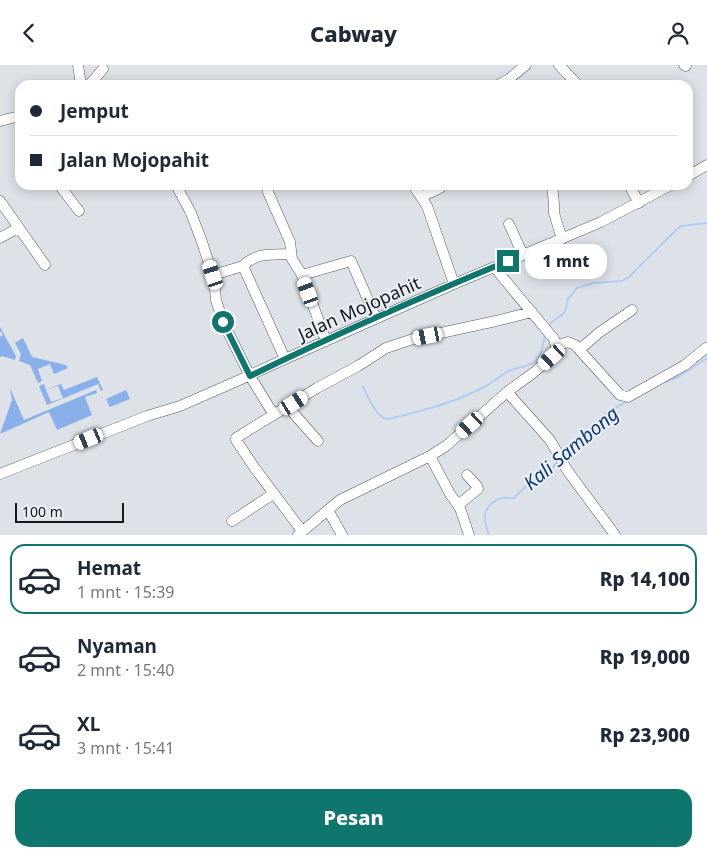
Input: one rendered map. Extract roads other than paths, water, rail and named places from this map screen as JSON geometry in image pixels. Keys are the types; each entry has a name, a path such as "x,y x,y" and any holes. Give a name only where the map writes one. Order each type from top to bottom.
{"street":[{"path":"78,65 80,80"},
{"path":"506,80 526,65"},
{"path":"559,65 573,80"},
{"path":"93,80 103,69"},
{"path":"0,121 15,117"},
{"path":"693,173 707,165"},
{"path":"64,190 79,211"},
{"path":"179,190 191,213 213,275 216,300 223,322 250,376 274,415"},
{"path":"268,190 290,241 292,259 302,275 326,341"},
{"path":"416,190 427,207 454,284"},
{"path":"421,197 436,190"},
{"path":"553,190 554,213 562,239"},
{"path":"632,190 639,203"},
{"name":"Jalan Mojopahit","path":"0,474 147,416 180,406 250,376 454,284 601,223 662,190"},
{"path":"0,201 45,265"},
{"path":"509,224 523,255"},
{"path":"0,238 18,228"},
{"path":"213,275 243,266 248,260 255,257 291,254"},
{"path":"302,275 351,261 376,318"},
{"path":"243,266 285,359"},
{"path":"494,267 532,312 555,343 555,352 552,357 507,392 446,446 430,456 345,497 300,533 236,439 317,388 358,366 380,351 400,342 532,312"},
{"path":"580,349 600,332 632,310"},
{"path":"555,343 570,342 580,349 620,395 628,397 685,365 706,348"},
{"path":"507,392 550,440 564,465 615,535"},
{"path":"288,407 318,441"},
{"path":"430,456 463,515 469,535"},
{"path":"458,505 478,489 478,486 468,475"},
{"path":"232,521 273,494"},
{"path":"328,510 342,535"}],"waterway":[{"path":"549,326 564,313 568,299 577,288 594,283 622,281 629,277 681,226 707,223"},
{"path":"363,387 375,409 385,419 425,410 453,401 488,385 507,372 533,363 540,356 545,335"},
{"name":"Kali Sambong","path":"666,382 678,377 707,358"},
{"name":"Kali Sambong","path":"564,456 609,411 628,401"},
{"name":"Kali Sambong","path":"489,535 485,523 488,507 497,499 514,498 528,484 547,473 559,461"}]}
